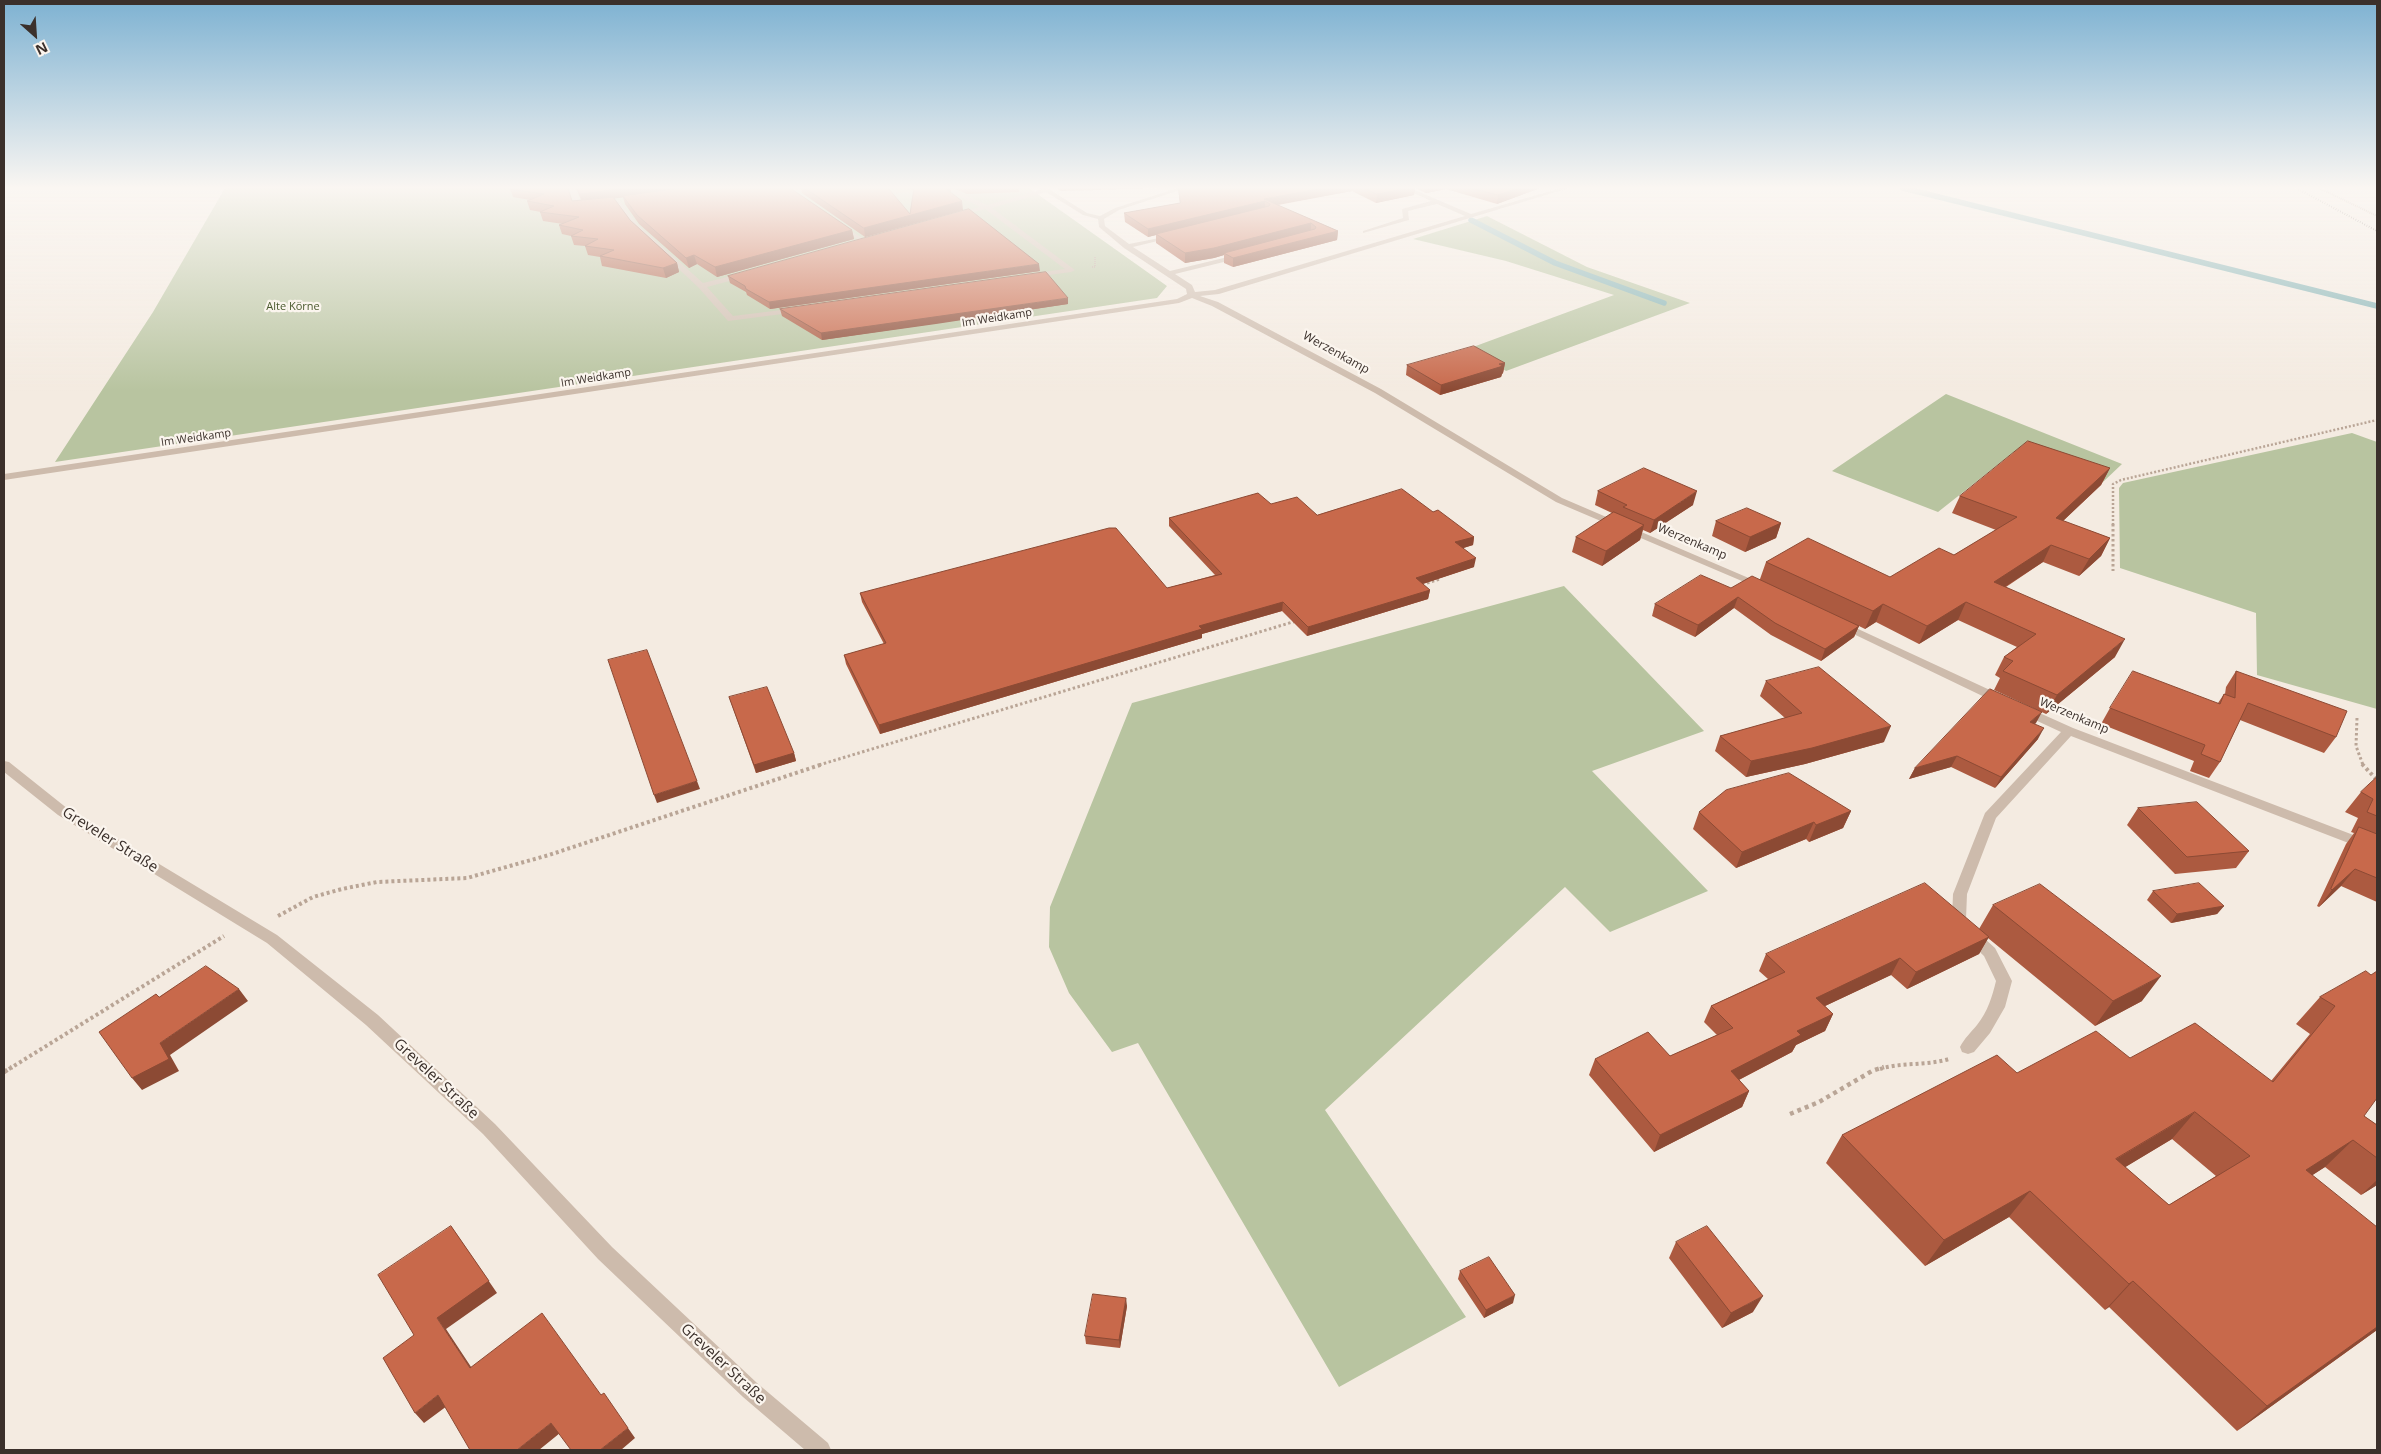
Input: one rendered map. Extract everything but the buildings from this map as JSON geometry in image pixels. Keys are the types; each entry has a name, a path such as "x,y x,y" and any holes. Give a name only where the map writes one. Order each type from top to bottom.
{"street":[{"path":"669,256 702,286 731,320 808,308"},
{"path":"1022,277 1071,270 1052,256"},
{"name":"Werzenkamp","path":"1140,256 1189,287 1192,290 1190,295 1215,304 1370,387 1558,500 1768,589"},
{"path":"1168,274 1238,256"},
{"name":"Im Weidkamp","path":"4,477 1150,306 1179,301 1190,295 1216,292 1337,256"},
{"path":"702,286 750,273"},
{"name":"Werzenkamp","path":"1829,618 2069,731 2377,849"},
{"path":"1968,1046 1984,1028 1997,1006 2004,981 1990,952 1968,933 1959,920 1960,894 1990,816 2069,731"},
{"name":"Greveler Straße","path":"4,765 62,812 272,940 364,1014 489,1129 605,1253 750,1390 821,1450"}],"path":[{"path":"2112,571 2113,484 2121,480 2156,471 2377,420"},
{"path":"1422,584 1440,578"},
{"path":"4,1072 250,925 313,897 377,882 467,878 548,855 860,751 1302,619"},
{"path":"2357,718 2355,746 2358,760 2377,780"},
{"path":"1790,1114 1819,1102 1872,1071 1892,1065 1932,1064 1952,1058 1968,1046"}],"green space":[{"name":"Alte Körne","path":"186,256 1125,256 1167,286 1157,298 55,462 153,312"},
{"path":"1484,256 1565,256 1587,267 1690,303 1506,371 1473,347 1614,295"},
{"path":"1946,394 2122,464 2103,482 2014,452 1938,512 1832,471"},
{"path":"2352,433 2377,442 2377,709 2257,675 2256,613 2120,568 2119,488 2123,483"},
{"path":"1564,586 1704,731 1592,771 1708,891 1610,932 1565,887 1325,1110 1466,1317 1339,1387 1138,1043 1112,1052 1069,993 1049,947 1050,907 1132,703"}],"waterway":[{"path":"1541,256 1555,263 1664,303"},
{"path":"2176,256 2377,306"}]}
